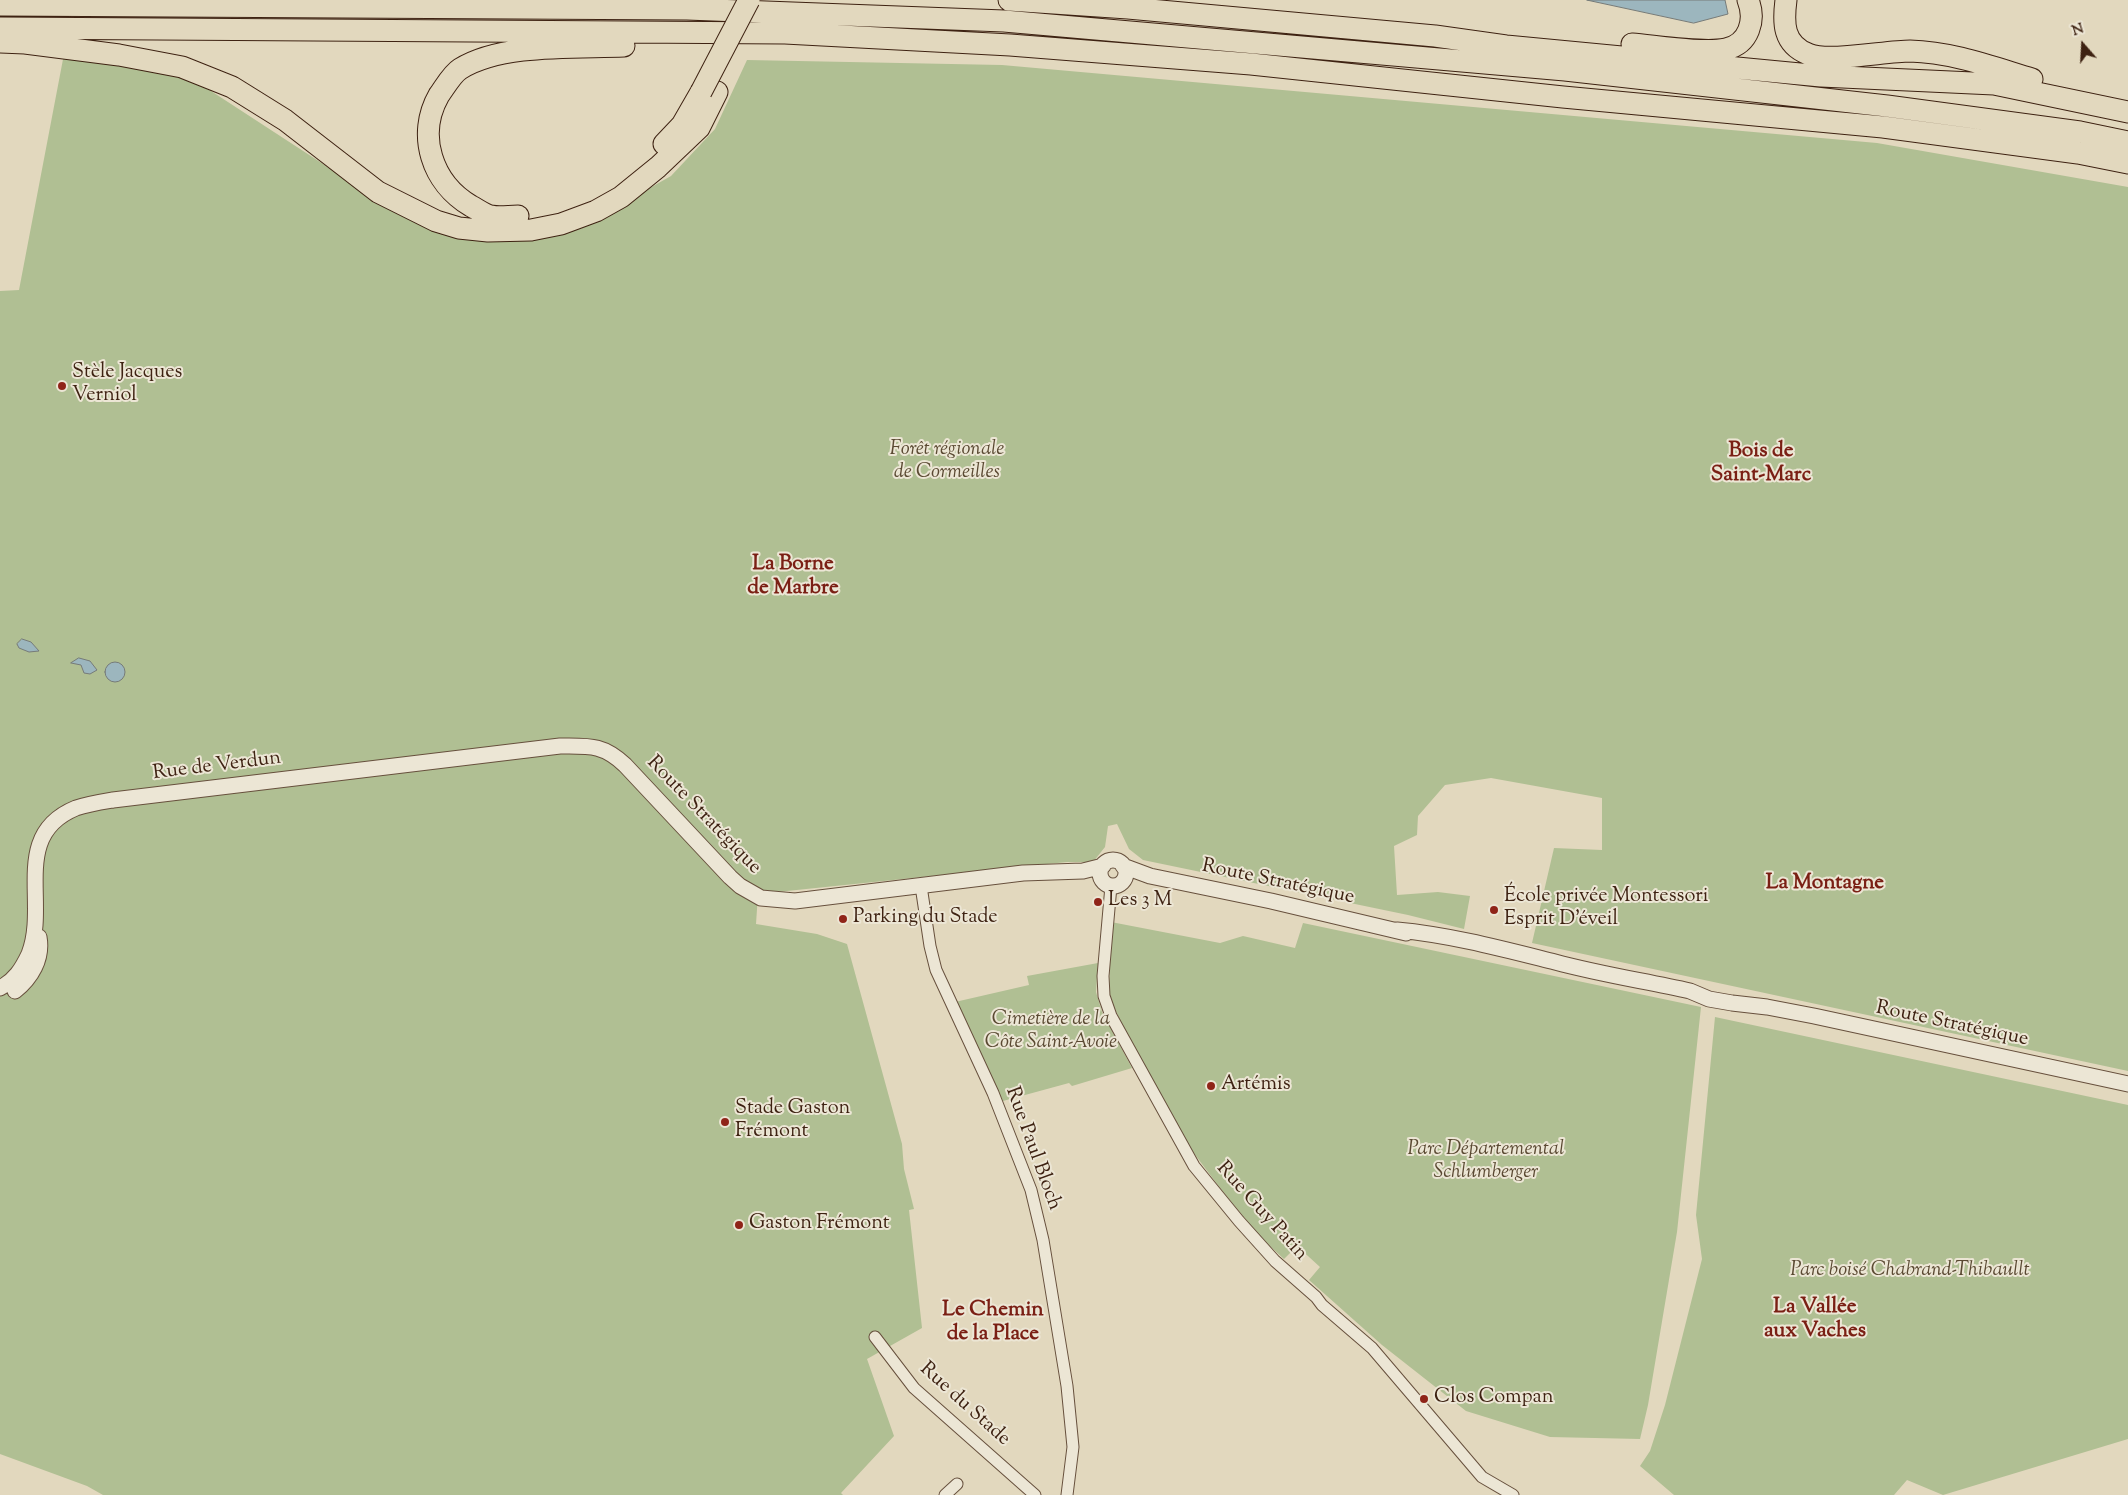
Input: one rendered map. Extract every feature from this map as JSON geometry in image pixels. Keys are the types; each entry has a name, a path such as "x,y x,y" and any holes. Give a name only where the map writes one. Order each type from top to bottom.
{"highway":[{"path":"144,6 186,0"},
{"path":"0,42 25,43 119,55 182,67 232,87 284,120 378,192 436,221 459,228 488,231 531,230 562,224 596,211 621,197 658,167 699,128 709,92 749,0"},
{"path":"668,33 632,45 523,50 486,56 459,70 444,87 429,119 428,145 447,186 461,200 490,216 528,216 572,207 601,194 636,171 682,126 709,92 763,0"},
{"path":"1009,0 1128,8 1434,36 1725,49 1735,46 1749,32 1752,22 1748,0"},
{"path":"1071,0 1128,8"},
{"path":"1786,0 1784,23 1787,35 1794,46 1813,56 1910,51 1938,54 1971,61 2128,108"},
{"path":"0,5 686,10 1004,21 1565,70 1887,106 2080,132 2128,142"},
{"path":"0,28 785,33 1010,45 1242,63 1563,97 1883,127 2078,153 2128,163"},
{"path":"1434,36 1506,46 1821,76 1994,84 2128,112"}],"street":[{"name":"Route Stratégique","path":"491,754 560,746 586,746 610,752 625,765 730,877 747,891 768,900 812,900 1023,873 1069,872 1110,878 1150,876"},
{"name":"Rue de Verdun","path":"0,998 22,985 36,966 40,950 36,918 36,848 40,839 51,825 76,808 113,800 491,754"},
{"name":"Route Stratégique","path":"1110,878 1114,861 1150,876 1398,930 1438,942 1522,960 1554,962 1690,991 1711,991 1768,1007 2128,1084"},
{"name":"Rue Guy Patin","path":"1110,878 1104,962 1106,1003 1160,1107 1194,1166 1239,1222 1275,1261 1372,1348 1482,1478 1513,1495"},
{"name":"Rue Paul Bloch","path":"922,886 930,946 936,970 994,1093 1013,1141 1035,1207 1043,1240 1067,1386 1073,1447 1067,1495"},
{"name":"Rue de Verdun","path":"0,988 14,978 26,960 34,937 36,918"},
{"name":"Rue du Stade","path":"875,1337 914,1388 1035,1495"},
{"path":"945,1495 957,1484"}],"green space":[{"name":"Forêt régionale de Cormeilles","path":"64,54 188,76 363,190 458,235 602,215 671,176 715,129 747,60 1002,65 1877,143 2128,187 2128,1071 1532,943 1554,848 1602,850 1602,798 1491,778 1445,785 1418,816 1417,835 1394,846 1397,895 1438,892 1470,896 1464,929 1408,915 1143,860 1129,849 1117,824 1108,826 1105,847 1093,862 1067,862 758,894 756,924 817,934 847,944 902,1144 904,1169 914,1209 909,1210 922,1328 867,1359 894,1436 841,1493 843,1495 103,1495 87,1486 0,1454 0,291 19,290"},
{"name":"Parc Départemental Schlumberger","path":"1111,922 1220,943 1243,936 1295,948 1303,923 1701,1007 1677,1232 1648,1405 1640,1439 1550,1437 1466,1411 1382,1345 1309,1280 1320,1267 1297,1246 1284,1259 1261,1238 1181,1136 1131,1044 1109,996"},
{"name":"Cimetière de la Côte Saint-Avoie","path":"1098,963 1096,992 1102,1012 1132,1068 1072,1086 1069,1083 1003,1101 955,1002 1029,985 1027,976"},
{"name":"Parc boisé Chabrand-Thibaullt","path":"1715,1017 2128,1105 2128,1439 1943,1495 1907,1480 1894,1495 1674,1495 1640,1466 1650,1451 1665,1405 1702,1259 1696,1215"}],"water":[{"path":"1587,0 1725,0 1728,14 1694,23"},
{"path":"22,639 31,642 39,651 29,652 19,648 17,644"},
{"path":"79,658 90,661 97,670 90,674 84,673 81,665 71,663"},
{"path":"115,662 122,665 125,672 122,679 115,682 108,679 105,672 108,665"}],"place":[{"name":"Stèle Jacques Verniol","path":"62,386"},
{"name":"Les 3 M","path":"1098,902"},
{"name":"École privée Montessori Esprit D'éveil","path":"1494,910"},
{"name":"Parking du Stade","path":"843,919"},
{"name":"Artémis","path":"1211,1086"},
{"name":"Stade Gaston Frémont","path":"725,1122"},
{"name":"Gaston Frémont","path":"739,1225"},
{"name":"Clos Compan","path":"1424,1399"}],"district":[{"name":"Bois de Saint-Marc","path":"1761,464"},
{"name":"La Borne de Marbre","path":"793,577"},
{"name":"La Montagne","path":"1825,884"},
{"name":"La Vallée aux Vaches","path":"1815,1320"},
{"name":"Le Chemin de la Place","path":"993,1323"}]}
